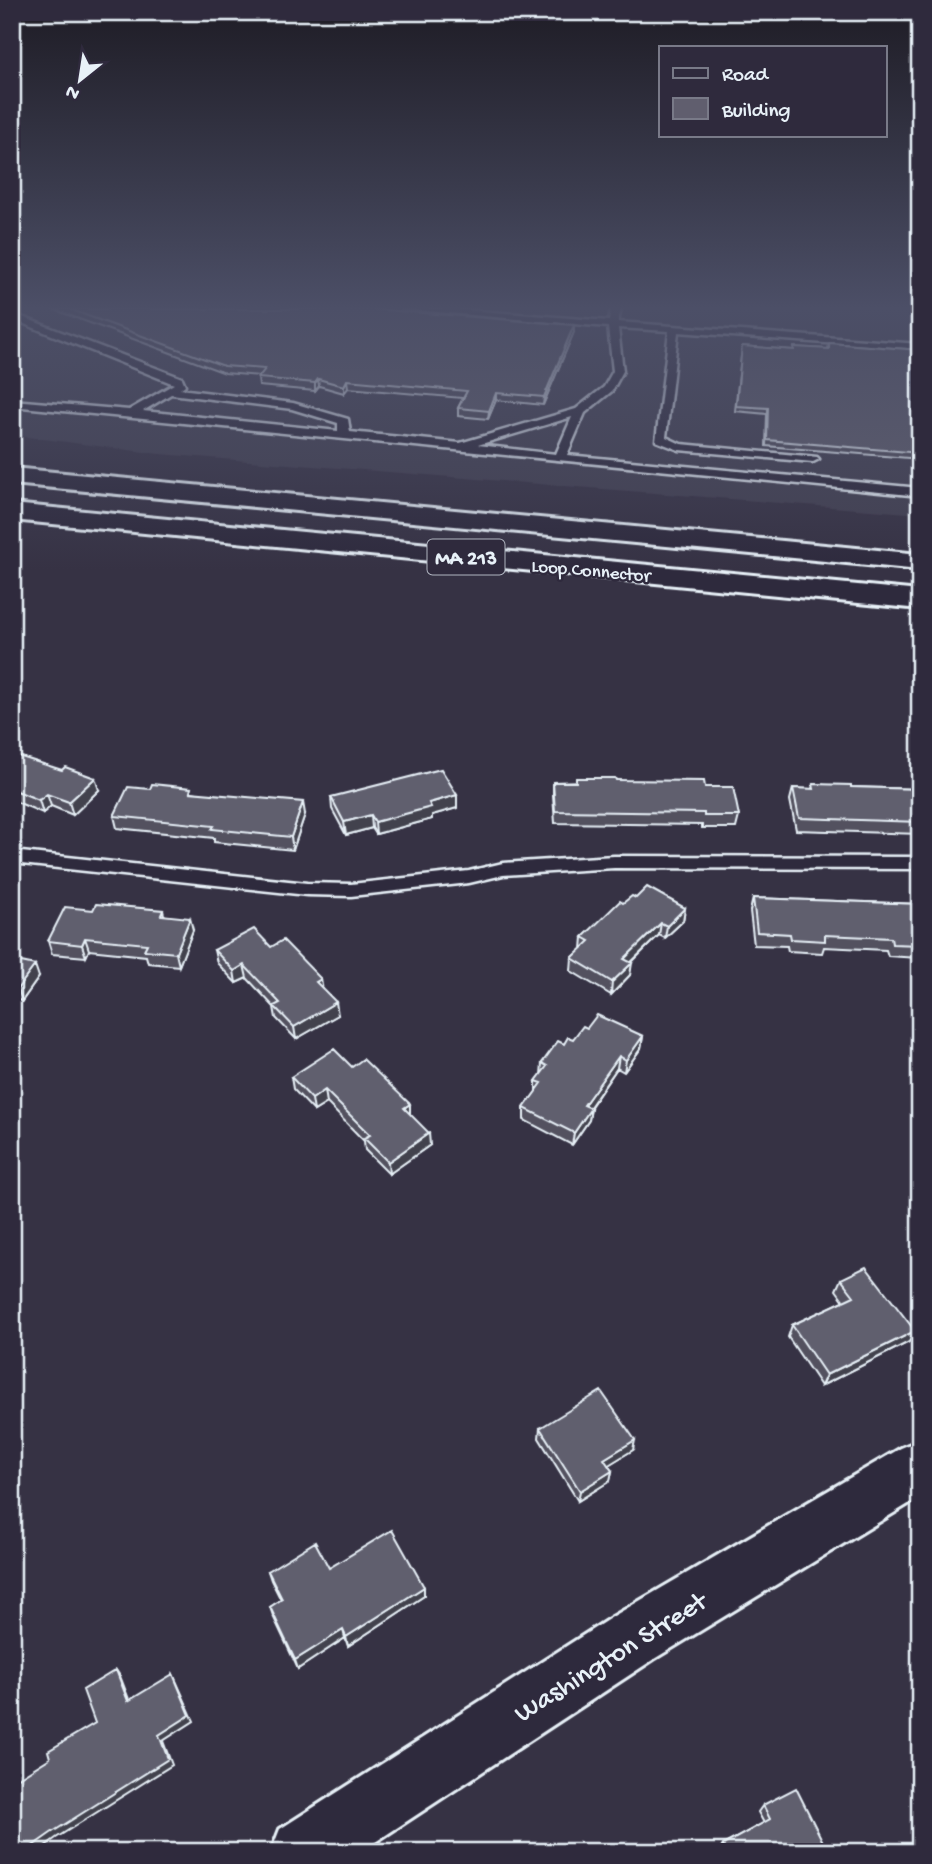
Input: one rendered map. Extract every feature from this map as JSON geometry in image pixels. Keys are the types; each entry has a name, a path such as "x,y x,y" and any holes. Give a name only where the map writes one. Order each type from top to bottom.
{"main road":[{"path":"12,459 246,497"},
{"name":"Loop Connector","path":"12,476 920,562"},
{"name":"Loop Connector","path":"12,512 920,600"},
{"name":"Washington Street","path":"303,1852 633,1637 920,1467"}],"lane":[{"path":"132,413 161,396"},
{"path":"210,396 293,406 344,421 344,433"},
{"path":"458,448 580,411 598,396"},
{"path":"665,396 660,439 679,447 813,458"},
{"path":"12,402 920,492"},
{"path":"560,458 580,411"},
{"path":"12,857 281,887 340,890 469,877 503,869 602,863 920,863"}],"shaded area":[{"path":"12,396 920,396 920,514 159,454 12,435"}],"building":[{"path":"464,396 495,396 489,411 458,408"},
{"path":"737,396 920,396 920,453 767,440 768,408 736,406"},
{"path":"12,754 62,770 65,767 95,778 69,802 47,794 39,800 12,789"},
{"path":"441,769 457,795 429,803 431,807 375,822 371,815 344,822 331,797"},
{"path":"576,778 704,781 705,787 733,787 739,816 555,811 553,782 576,782"},
{"path":"152,784 191,788 190,792 303,802 291,837 114,816 128,787 150,789"},
{"path":"813,784 920,789 920,822 799,818 793,788 814,789"},
{"path":"647,887 685,908 667,926 661,923 624,959 632,963 612,982 572,958 590,941 583,937 620,901 623,903 632,896 636,898"},
{"path":"753,898 920,904 920,945 892,944 891,938 825,935 825,941 791,939 790,934 757,932"},
{"path":"96,904 163,910 161,915 190,918 176,953 144,950 147,944 85,938 82,945 48,941 65,907 93,910"},
{"path":"254,929 271,947 283,940 321,979 316,982 336,1002 294,1027 274,1006 280,1003 244,965 234,971 214,950"},
{"path":"12,960 35,965 18,988 12,987"},
{"path":"597,1015 643,1036 626,1060 619,1056 584,1105 591,1108 574,1133 524,1108 542,1083 536,1081 547,1066 542,1063 558,1041 564,1044 568,1037 573,1039 583,1026 587,1028"},
{"path":"334,1049 352,1067 363,1059 410,1104 404,1108 429,1133 388,1162 364,1138 370,1135 325,1090 312,1099 291,1077"},
{"path":"866,1267 915,1331 826,1375 792,1325 854,1296 841,1279"},
{"path":"601,1391 635,1440 604,1459 612,1471 580,1491 540,1428"},
{"path":"392,1530 424,1587 346,1637 343,1630 295,1660 270,1607 282,1599 268,1571 315,1542 329,1568"},
{"path":"116,1670 128,1701 173,1674 190,1715 159,1735 168,1759 24,1852 12,1852 12,1782 50,1758 48,1751 95,1723 83,1690"},
{"path":"796,1788 828,1852 726,1852 723,1845 770,1819 763,1805"}]}
